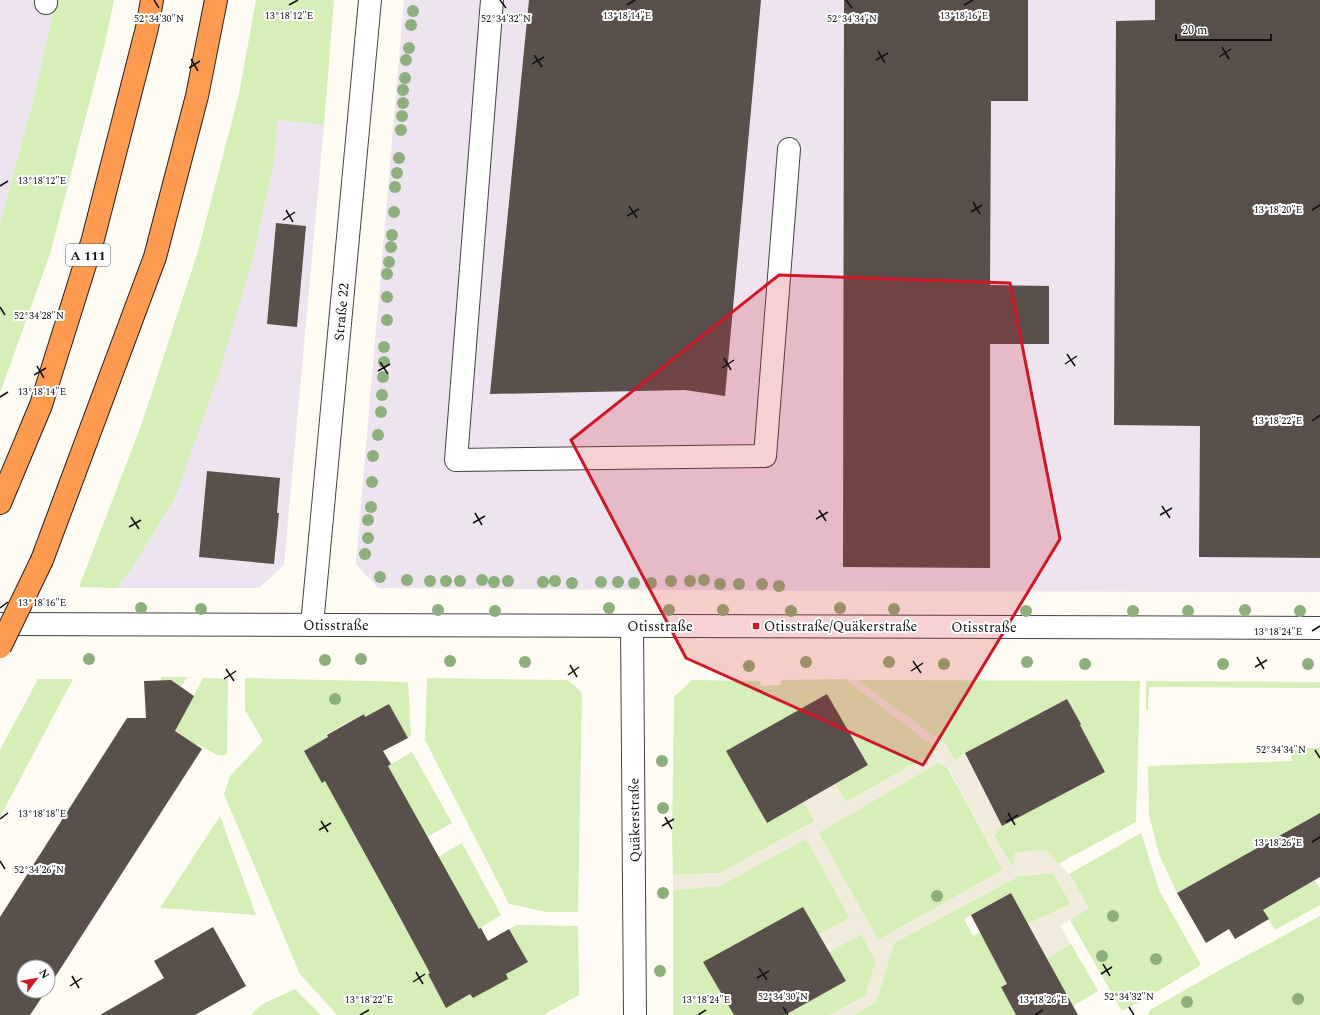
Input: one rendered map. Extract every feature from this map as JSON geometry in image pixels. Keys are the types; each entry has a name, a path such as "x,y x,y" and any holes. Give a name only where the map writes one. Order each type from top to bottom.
{"highway":[{"name":"A 111","path":"0,503 41,405 94,239 147,28 152,0"},
{"path":"0,647 42,560 155,257 197,96 216,0"}],"street":[{"name":"Straße 22","path":"312,625 370,0"},
{"path":"492,0 456,460 765,456 789,149"},
{"name":"Otisstraße","path":"0,624 1320,628"},
{"name":"Quäkerstraße","path":"632,626 635,1015"}],"highlighted area":[{"path":"779,275 1010,283 1060,539 923,765 686,658 571,440"}],"shaded area":[{"path":"0,0 56,0 33,101 0,223"},
{"path":"404,0 1320,0 1320,592 378,588 356,564"},
{"path":"278,120 324,125 284,565 259,588 117,588 132,568 175,498 253,259 274,162"},
{"path":"845,679 857,680 947,746 955,761 965,753 1002,826 994,835 1013,869 1015,852 1045,850 1069,874 1089,908 1060,926 1071,944 1047,958 1028,924 1071,904 1053,873 1019,876 894,943 876,1002 853,1015 830,1015 865,996 876,961 861,934 829,952 818,935 850,918 806,839 720,886 673,890 673,875 720,873 815,821 804,802 835,784 846,802 939,750","holes":["938,763 948,767 1003,870 878,940 819,833"]}],"green space":[{"path":"56,0 114,0 105,43 50,254 0,393 0,223 33,101"},
{"path":"256,0 334,0 324,125 278,120 274,162 253,259 218,376 175,498 132,568 117,588 79,587 141,426 198,251 239,94"},
{"path":"161,677 187,677 162,719 161,681"},
{"path":"203,678 228,679 227,754 224,755 213,753 198,744 197,746 175,731"},
{"path":"245,678 408,682 411,735 408,738 389,704 365,717 363,714 327,734 328,737 323,782 331,777 336,801 374,869 399,897 391,902 420,954 437,969 428,974 446,1007 470,994 473,998 508,979 506,974 528,962 509,929 517,925 578,926 579,995 543,1015 337,1015 300,974 224,794 230,776 263,741 245,710"},
{"path":"427,678 568,680 582,693 578,912 547,912 509,904 425,740"},
{"path":"38,679 73,679 0,817 0,750"},
{"path":"845,679 939,750 846,802 835,784 868,765 854,739 750,792 767,823 804,802 815,821 720,873 673,875 672,837 674,697 692,680 760,681 761,686 781,685 781,680"},
{"path":"857,680 1140,681 1136,822 1058,864 1045,850 1014,870 994,835 1002,826 1105,772 1075,728 1081,724 1067,699 965,753 955,761 947,746"},
{"path":"1146,681 1320,682 1320,688 1149,687 1148,710 1146,710"},
{"path":"1291,748 1320,748 1320,823 1285,843 1279,835 1240,858 1206,888 1200,880 1177,893 1159,854 1149,815 1148,766 1292,761"},
{"path":"412,752 452,823 427,837 388,766"},
{"path":"938,763 947,767 1003,870 878,940 818,833"},
{"path":"220,816 256,915 160,908"},
{"path":"1141,833 1160,892 1201,965 1122,1011 1070,920 1089,908 1069,874"},
{"path":"806,838 850,918 818,935 703,962 734,1015 673,1015 673,890 720,886"},
{"path":"462,843 501,915 479,929 438,857"},
{"path":"1053,873 1071,904 1028,924 1011,893 964,919 973,936 980,932 1007,984 1001,987 1016,1015 853,1015 876,1002 894,943 1019,876"},
{"path":"1315,880 1320,889 1320,905 1275,930 1263,910"},
{"path":"1320,916 1320,1015 1148,1015 1150,1010"},
{"path":"861,934 876,961 865,996 830,1015 785,1015 846,981 829,952"},
{"path":"1071,944 1098,991 1073,1006 1047,958"},
{"path":"295,989 321,1015 251,1015 261,1005"}],"building":[{"path":"529,0 761,0 725,396 685,390 490,394"},
{"path":"844,0 1028,0 1028,101 991,101 990,285 1049,286 1049,344 990,344 990,568 843,567"},
{"path":"1155,0 1320,0 1320,558 1199,557 1200,426 1114,425 1116,21 1155,20"},
{"path":"276,223 306,226 297,327 267,324"},
{"path":"207,471 280,478 277,513 279,513 274,564 199,557"},
{"path":"171,680 194,696 175,731 202,749 56,976 56,959 16,959 16,999 41,999 30,1015 0,1015 0,917 127,718 146,718 144,681"},
{"path":"827,694 868,765 767,823 726,751"},
{"path":"1067,699 1105,772 1002,826 965,753"},
{"path":"389,704 408,738 383,751 391,764 388,766 479,929 481,928 488,941 509,929 528,962 506,974 508,979 473,998 470,994 446,1008 428,974 430,973 325,781 322,783 304,751 328,737 327,735 364,714 365,717"},
{"path":"1320,813 1320,877 1263,910 1269,919 1235,939 1229,929 1206,943 1177,893"},
{"path":"1011,893 1078,1015 1016,1015 1001,987 1007,984 971,915"},
{"path":"803,907 846,981 785,1015 734,1015 703,962"},
{"path":"213,927 246,986 195,1015 100,1015 164,978 154,961"}],"place":[{"name":"Otisstraße/Quäkerstraße","path":"756,626"}]}
